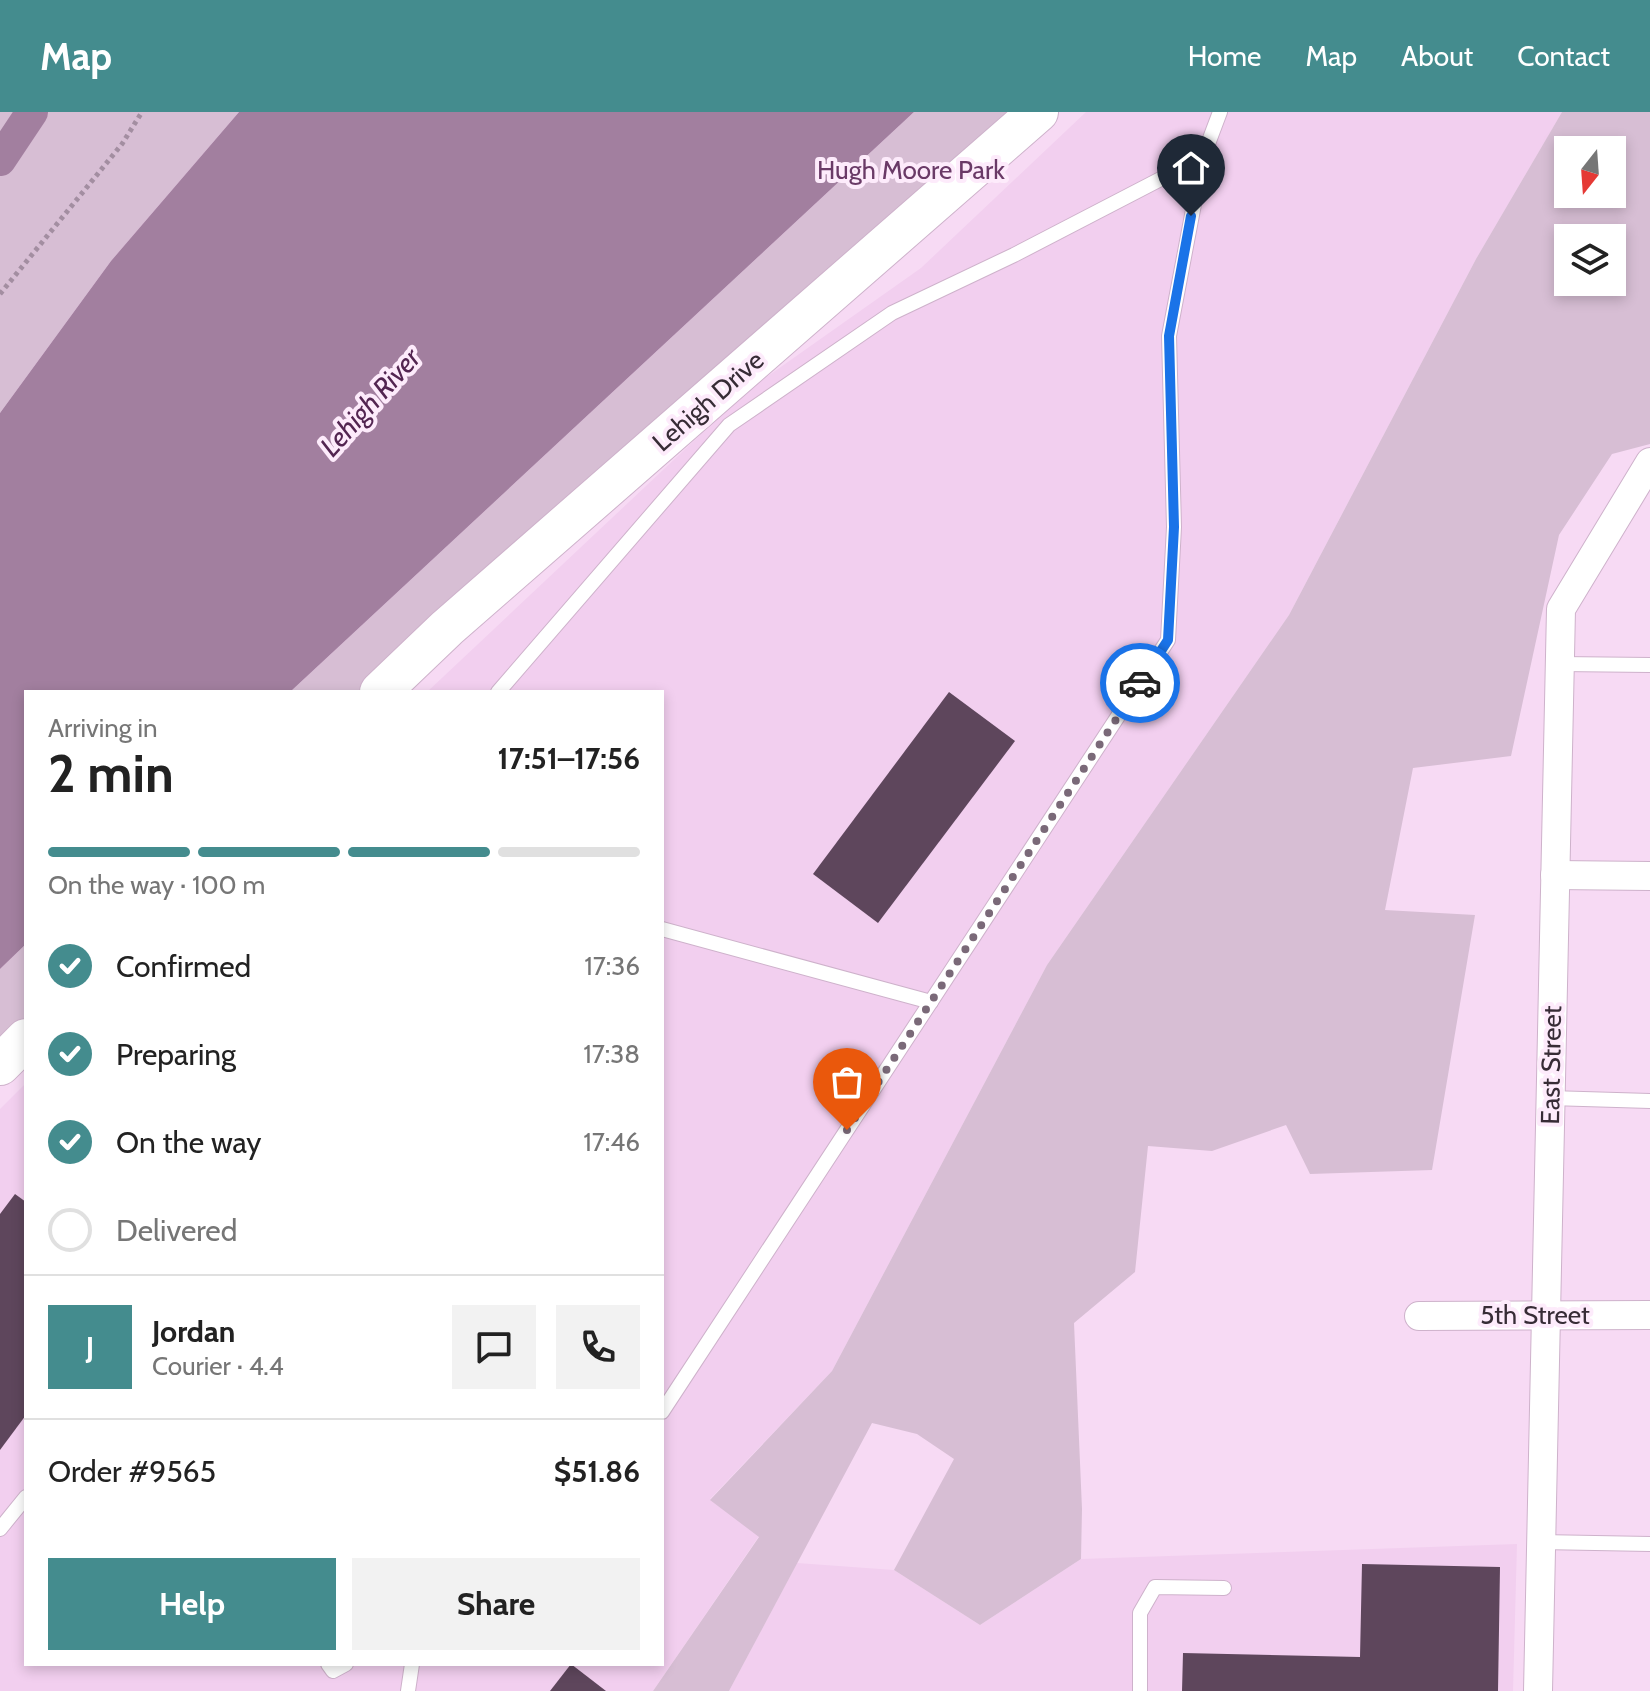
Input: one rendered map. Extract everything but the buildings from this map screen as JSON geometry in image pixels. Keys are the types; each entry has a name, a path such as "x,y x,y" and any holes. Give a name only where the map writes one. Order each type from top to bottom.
{"street":[{"name":"Lehigh Drive","path":"382,690 447,628 1038,112"},
{"name":"East Street","path":"1538,1691 1561,609 1649,462"},
{"path":"1555,875 1650,876"},
{"path":"0,1065 24,1041"},
{"name":"5th Street","path":"1419,1316 1650,1315"}],"lane":[{"path":"664,1409 1168,640 1174,527 1169,336 1203,157 1220,112"},
{"path":"500,690 729,425 892,313 1014,255 1203,157"},
{"path":"1560,664 1650,665"},
{"path":"664,930 931,1002"},
{"path":"1550,1098 1650,1101"},
{"path":"0,1529 24,1499"},
{"path":"1540,1542 1650,1544"},
{"path":"1140,1691 1140,1613 1155,1587 1224,1588"},
{"path":"408,1691 412,1666"}],"path":[{"path":"0,294 122,144 142,112"}],"shaded area":[{"path":"1086,112 1562,112 1476,259 1289,615 1047,965 832,1371 710,1499 759,1536 653,1691 0,1691 0,1109 24,1085 24,1666 664,1666 664,690 429,690 748,390 921,268"},
{"path":"1517,1544 1513,1691 729,1691 797,1563 894,1570 980,1625 1081,1559"}],"green space":[{"path":"0,112 239,112 111,261 0,413"},
{"name":"Hugh Moore Park","path":"914,112 1038,112 382,690 292,690"},
{"path":"1562,112 1650,112 1650,444 1612,454 1559,535 1511,756 1413,768 1385,910 1475,915 1432,1170 1310,1174 1286,1125 1212,1151 1148,1146 1135,1272 1074,1323 1082,1509 1081,1559 980,1625 894,1570 954,1459 917,1434 872,1423 729,1691 653,1691 759,1537 710,1500 832,1371 1047,965 1289,615 1476,259"},
{"path":"24,946 24,1041 0,1065 0,969"}],"water":[{"name":"Lehigh River","path":"239,112 914,112 292,690 24,690 24,946 0,969 0,413 111,261"}],"waterway":[{"path":"0,160 32,112"}],"way so far":[{"path":"847,1130 1140,683"}],"route":[{"path":"1140,683 1168,640 1174,527 1169,336 1191,216"}]}
